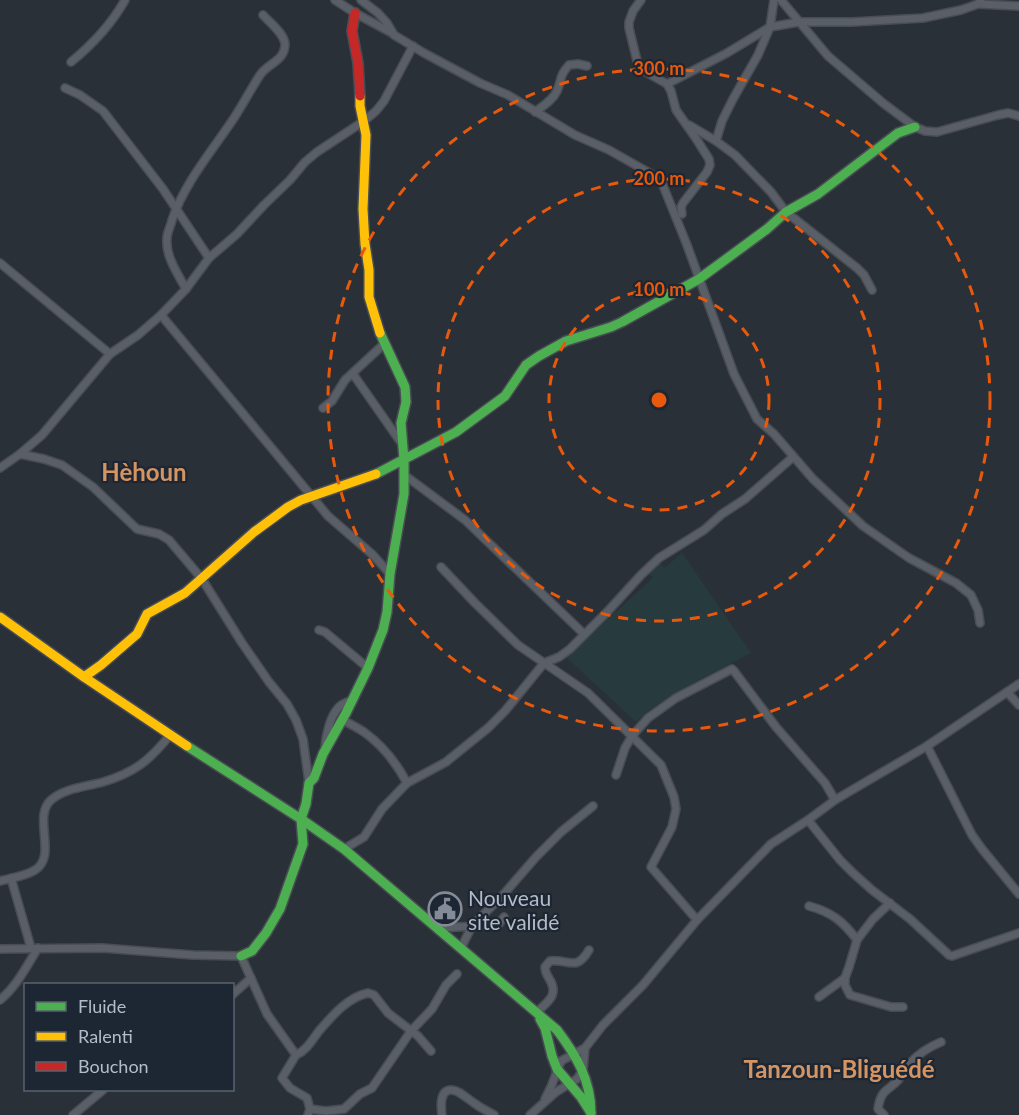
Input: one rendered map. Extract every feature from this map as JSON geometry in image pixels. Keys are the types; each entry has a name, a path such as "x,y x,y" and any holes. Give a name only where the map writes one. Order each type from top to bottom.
{"street":[{"path":"71,62 92,45 105,30 124,0"},
{"path":"361,0 378,13 394,35"},
{"path":"641,0 633,11 628,28 638,65 644,71 668,84 676,110 709,159 710,165 707,172 681,207 682,214"},
{"path":"716,141 722,121 758,55 770,27 774,0"},
{"path":"781,0 828,56 915,127 937,132 1008,113 1019,116"},
{"path":"338,1 355,14 508,95 575,135 617,154 655,176 662,183 676,217 734,374 757,419 774,434 813,479 863,526 909,558 956,583 971,595 981,623"},
{"path":"668,84 770,27 799,22 923,18 962,10 980,2 1018,6"},
{"path":"309,783 314,778 325,751 343,720 383,630 402,504 404,460 401,423 406,402 405,387 376,327 369,297 369,270 363,209 366,135 360,106 358,63 352,26 355,14"},
{"path":"186,289 169,254 167,238 176,209 193,177 261,74 280,58 284,51 285,41 281,34 263,15"},
{"path":"0,468 42,435 110,354 138,335 161,315 186,289 209,258 237,234 305,162 364,121 384,101 413,46"},
{"path":"535,112 553,98 563,72 569,64 587,66"},
{"path":"65,88 103,111 163,189 209,258"},
{"path":"684,122 735,155 771,192 786,212 857,268 864,275 872,290"},
{"path":"84,676 101,665 137,634 147,614 185,593 254,532 288,507 312,496 370,477 456,432 505,396 526,365 538,356 578,336 622,322 699,279 767,229 786,212 818,194 898,134 915,127"},
{"path":"0,263 110,354"},
{"path":"161,315 328,516 373,555 390,574"},
{"path":"323,408 332,401 341,385 384,344"},
{"path":"353,374 402,444"},
{"path":"0,949 102,948 241,956 252,951 280,909 303,844 301,819 309,783 303,739 296,720 242,643 202,579 169,540 159,534 137,529 109,501 62,465 20,454"},
{"path":"344,849 364,837 382,809 407,783 446,762 488,728 544,663 559,657 570,649 659,558 704,530 722,514 745,499 793,457"},
{"path":"403,474 465,520 584,634"},
{"path":"441,567 518,645 588,693 661,765 674,796 675,809 672,827 651,867 697,920"},
{"path":"0,616 170,735 344,849 438,928 557,1030 574,1053 590,1086 592,1114"},
{"path":"319,630 325,632 368,668"},
{"path":"616,775 622,755 632,736 648,718 676,698 732,669 776,728 825,783 835,800"},
{"path":"542,1103 561,1061 585,1048 603,1025 643,985 697,920 771,843 835,800 927,746 1019,684"},
{"path":"1007,692 1019,705"},
{"path":"325,751 326,734 336,711 344,703 352,700"},
{"path":"343,720 363,732 378,745 401,771 407,783"},
{"path":"0,881 35,870 41,864 45,850 45,808 49,801 72,789 126,774 154,754 170,735"},
{"path":"927,746 972,835 1019,894"},
{"path":"461,948 472,926 555,838 593,806"},
{"path":"808,820 840,860 861,881 910,919 945,953 952,956 1019,933"},
{"path":"0,1000 17,983 35,948 11,878"},
{"path":"890,903 856,940 845,978 850,995 903,1007"},
{"path":"809,906 834,916 856,940"},
{"path":"438,928 498,925 504,918"},
{"path":"537,1012 554,992 545,972 545,967 550,961 578,963 589,950"},
{"path":"241,956 267,1014 296,1055"},
{"path":"431,1051 411,1031 388,1013 374,995 368,993 354,998 332,1016 304,1051 296,1055 282,1078 290,1088 307,1098 309,1112 344,1109 360,1094 372,1088 411,1031 432,1009 446,985 457,974"},
{"path":"234,993 251,978"},
{"path":"819,998 845,978"},
{"path":"537,1012 545,1028 557,1069 592,1114"},
{"path":"884,1115 878,1109 880,1099 886,1089 899,1078 921,1052 941,1042"},
{"path":"530,1115 542,1103 577,1078 583,1070 585,1048"},
{"path":"73,1115 102,1091"},
{"path":"442,1115 442,1095 452,1091 463,1095 494,1115"}],"green space":[{"path":"682,553 751,653 676,693 636,722 566,657 653,578 648,572 659,562 664,568"}],"traffic: fast":[{"path":"376,474 456,432 505,396 526,365 539,356 566,341 622,322 699,279 767,229 786,212 818,194 898,133 915,127"},
{"path":"241,956 252,951 280,909 303,844 301,819 309,783 314,778 323,754 368,668 383,630 404,494 401,423 406,402 405,387 380,333"},
{"path":"187,746 344,849 557,1030 581,1068 588,1090 591,1113"},
{"path":"540,1019 545,1028 557,1069 581,1097 591,1113"}],"traffic: slow":[{"path":"360,96 366,135 363,209 369,270 369,297 380,333"},
{"path":"84,677 137,634 147,614 185,593 254,532 288,507 301,500 376,474"},
{"path":"0,617 187,746"}],"traffic: jam":[{"path":"355,13 352,31 358,63 360,96"}],"place":[{"name":"Nouveau site validé","path":"445,909"}],"district":[{"name":"Hèhoun","path":"144,471"},
{"name":"Tanzoun-Bliguédé","path":"839,1068"}]}
